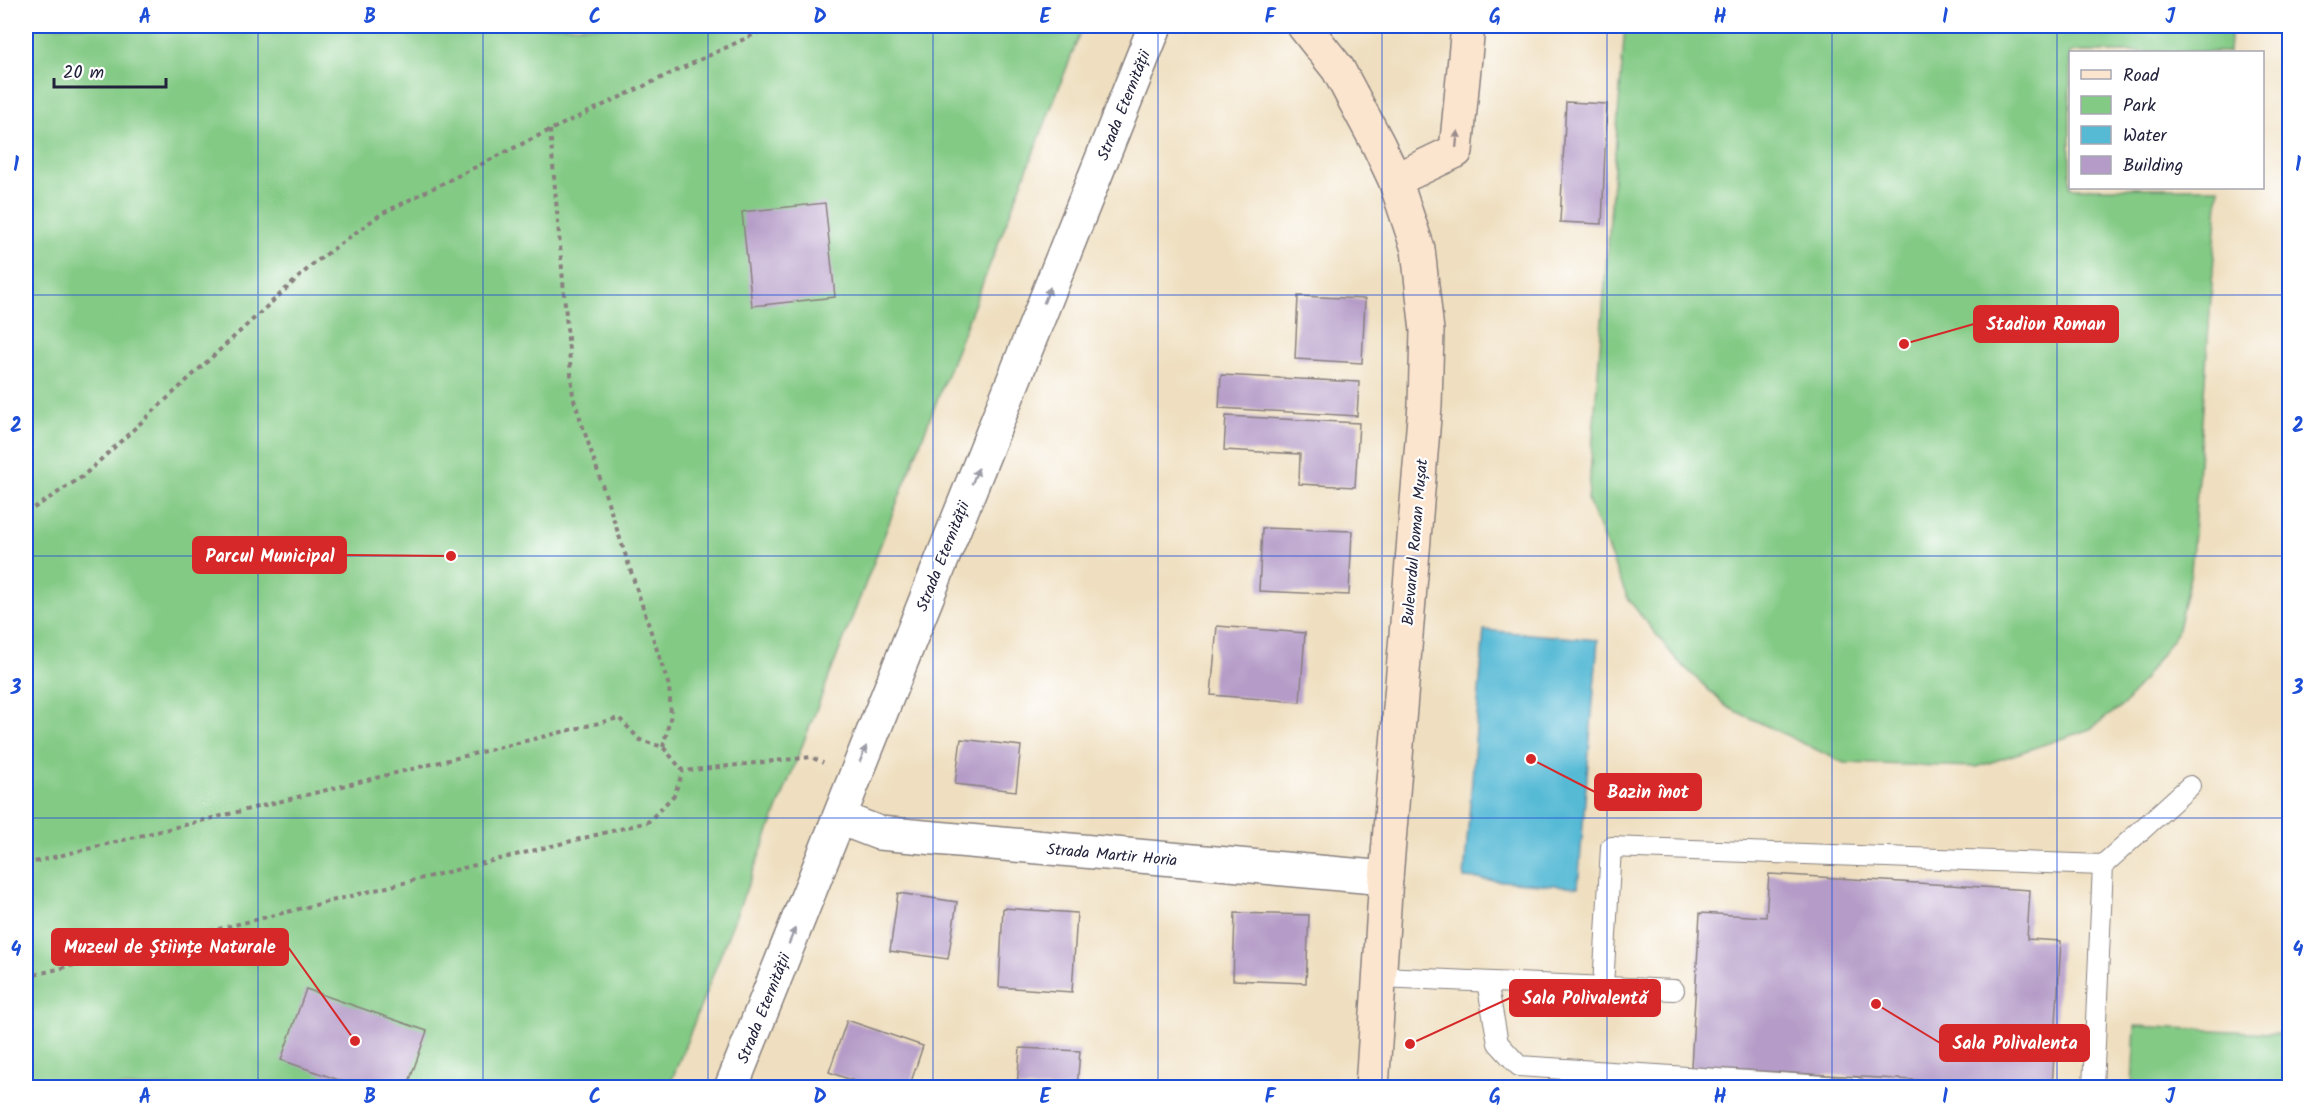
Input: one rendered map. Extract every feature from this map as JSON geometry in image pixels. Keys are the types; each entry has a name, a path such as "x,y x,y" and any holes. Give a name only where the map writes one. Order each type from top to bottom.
{"street":[{"name":"Strada Eternității","path":"731,1088 1155,26"},
{"name":"Bulevardul Roman Mușat","path":"1304,26 1338,69 1395,180 1418,249 1427,331 1425,405 1386,878 1372,1088"},
{"path":"1395,180 1456,151 1468,26"},
{"name":"Strada Martir Horia","path":"840,818 879,833 1386,878"}],"lane":[{"path":"1603,987 1611,847 2103,865 2190,786"},
{"path":"2093,1088 2103,865"},
{"path":"1380,977 1674,990"},
{"path":"1487,982 1498,1043 1519,1066 1856,1088"}],"path":[{"path":"26,513 82,477 313,264 381,214 550,130 772,26"},
{"path":"550,130 573,397 669,686 671,715 663,747"},
{"path":"26,864 619,718 640,740 663,747 683,771"},
{"path":"683,771 811,757 854,779"},
{"path":"26,976 648,822 674,795 683,771"}],"green space":[{"path":"26,26 1083,26 669,1087 26,1087"},
{"path":"1625,26 2231,26 2229,51 2069,51 2069,189 2219,189 2191,572 2177,633 2126,703 2090,729 1977,767 1844,763 1727,707 1676,659 1628,599 1588,501"},
{"path":"2135,1026 2289,1034 2289,1087 2132,1087"}],"water":[{"path":"1484,630 1598,640 1578,887 1464,878"}],"building":[{"path":"1566,102 1607,104 1602,224 1560,222"},
{"path":"825,203 835,297 752,306 742,212"},
{"path":"1298,296 1365,299 1362,363 1295,359"},
{"path":"1221,375 1359,382 1357,416 1219,408"},
{"path":"1226,416 1359,423 1355,487 1299,484 1300,454 1224,450"},
{"path":"1262,528 1352,531 1349,595 1259,591"},
{"path":"1217,626 1305,633 1300,702 1211,695"},
{"path":"2287,730 2290,730 2290,799 2285,799"},
{"path":"961,739 1021,746 1016,791 955,784"},
{"path":"1769,874 2030,890 2027,939 2061,941 2052,1088 1691,1067 1700,913 1766,917"},
{"path":"898,893 957,902 948,959 890,951"},
{"path":"1003,908 1077,913 1072,992 999,987"},
{"path":"1235,913 1309,915 1306,983 1233,980"},
{"path":"306,989 427,1031 407,1088 362,1088 281,1060"},
{"path":"847,1020 923,1046 909,1088 873,1088 829,1072"},
{"path":"1020,1048 1080,1051 1077,1088 1017,1088"}],"place":[{"name":"Stadion Roman","path":"1904,344"},
{"name":"Parcul Municipal","path":"451,556"},
{"name":"Bazin înot","path":"1531,759"},
{"name":"Sala Polivalenta","path":"1876,1004"},
{"name":"Muzeul de Științe Naturale","path":"355,1041"},
{"name":"Sala Polivalentă","path":"1410,1044"}]}
